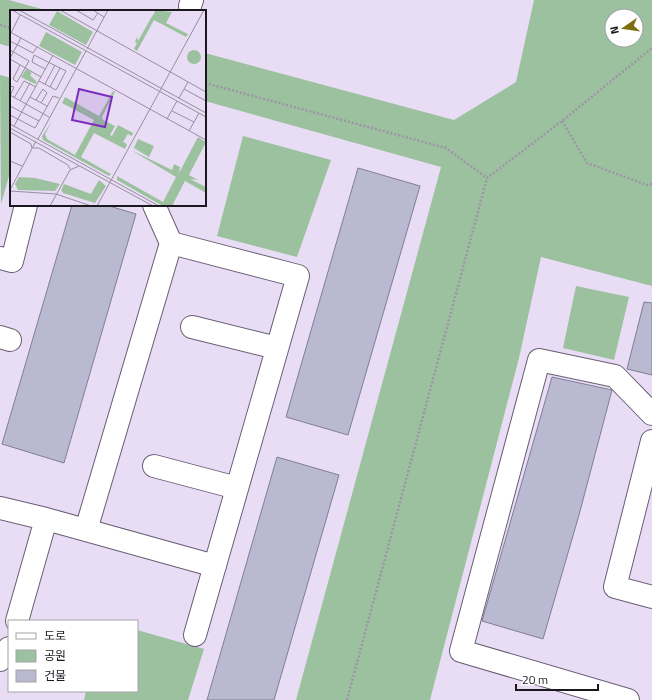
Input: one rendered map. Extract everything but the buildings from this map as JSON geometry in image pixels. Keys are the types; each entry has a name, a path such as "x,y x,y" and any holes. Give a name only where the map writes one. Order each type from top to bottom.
{"lane":[{"path":"0,258 12,261 26,206"},
{"path":"86,530 171,243 154,206"},
{"path":"171,243 298,276 195,635"},
{"path":"192,327 277,348"},
{"path":"628,700 461,651 539,360 615,376 652,414"},
{"path":"652,441 615,586 652,597"},
{"path":"154,466 237,488"},
{"path":"0,508 46,519 215,566"},
{"path":"17,620 46,519"},
{"path":"0,660 8,652"}],"path":[{"path":"0,25 10,28"},
{"path":"347,700 486,178 562,121 652,48"},
{"path":"206,83 446,148 486,178"},
{"path":"562,121 588,164 647,185 652,184"}],"green space":[{"path":"0,0 9,0 45,10 10,10 10,47 0,44"},
{"path":"534,0 652,0 652,286 541,257 519,358 430,700 296,700 441,167 206,101 206,53 454,120 516,82"},
{"path":"0,75 10,78 10,172 1,204"},
{"path":"243,136 331,160 297,257 217,236"},
{"path":"576,286 629,297 614,360 563,348"},
{"path":"138,630 204,649 188,700 84,700 86,692 138,692"}]}
